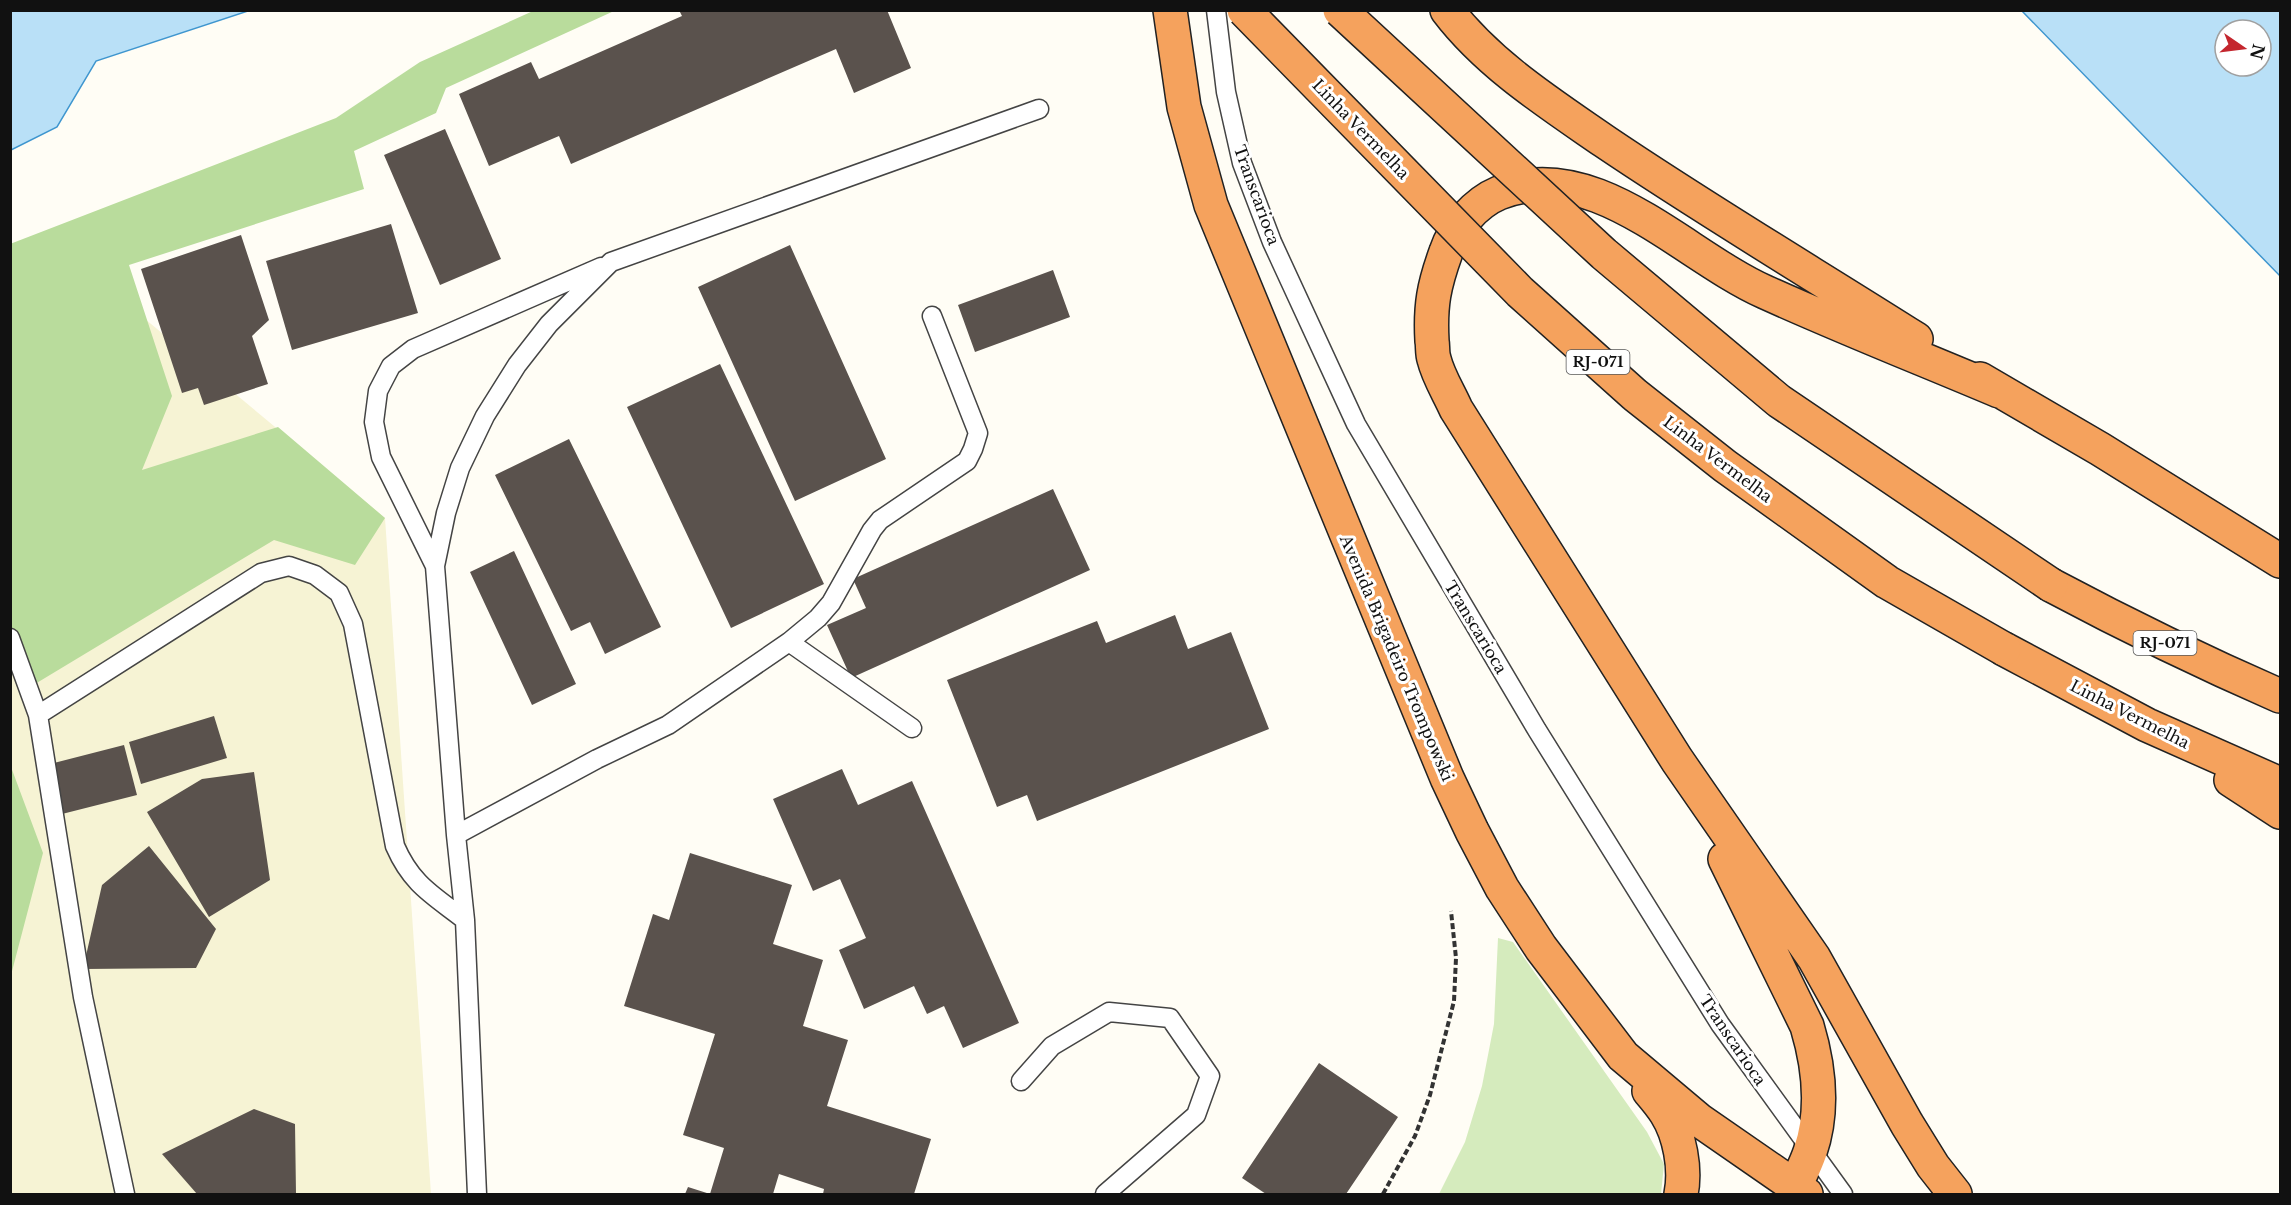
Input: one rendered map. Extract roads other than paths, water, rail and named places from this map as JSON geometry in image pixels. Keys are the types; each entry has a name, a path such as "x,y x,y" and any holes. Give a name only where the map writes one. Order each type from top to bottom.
{"highway":[{"name":"Avenida Brigadeiro Trompowski","path":"1170,10 1184,107 1211,205 1265,341 1447,778 1502,888 1541,948 1623,1056 1699,1120 1800,1191"},
{"name":"Linha Vermelha","path":"1244,10 1520,292 1635,395 1725,466 1887,582 2004,649 2146,725 2280,784"},
{"name":"RJ-071","path":"1340,10 1604,254 1779,401 2051,585 2228,674 2280,696"},
{"path":"1447,10 1487,52 1547,102 1644,168 1999,391 2100,449 2280,561"},
{"path":"1955,1194 1933,1166 1907,1124 1814,958 1677,760 1456,408 1434,358 1430,311 1438,274 1450,241 1466,218 1486,198 1512,188 1554,184 1582,189 1614,202 1762,291 1999,391"},
{"path":"2146,725 2280,812"},
{"path":"1677,760 1807,1026 1815,1054 1818,1108 1800,1191"},
{"path":"1623,1056 1667,1114 1677,1140 1682,1164 1681,1194"}],"lane":[{"name":"Transcarioca","path":"1216,10 1226,92 1242,163 1272,242 1356,424 1537,730 1701,994 1720,1024 1843,1194"},
{"path":"435,566 381,457 374,422 378,391 391,366 413,349 611,262 1038,109"},
{"path":"477,1194 465,920 435,566 446,513 457,479 485,416 518,365 549,324 611,262"},
{"path":"456,835 597,759 668,725 789,642 819,618 831,603 872,530 880,520 967,461 978,433 932,316"},
{"path":"38,715 261,573 290,566 315,575 339,593 353,624 395,846 404,866 416,882 465,920"},
{"path":"10,638 38,715 83,997 125,1194"},
{"path":"789,642 912,728"},
{"path":"1020,1081 1052,1046 1109,1012 1170,1018 1210,1076 1196,1115 1105,1194"}],"water":[{"path":"11,10 248,11 96,61 57,127 11,150"},
{"path":"2022,11 2280,11 2280,276"}]}
